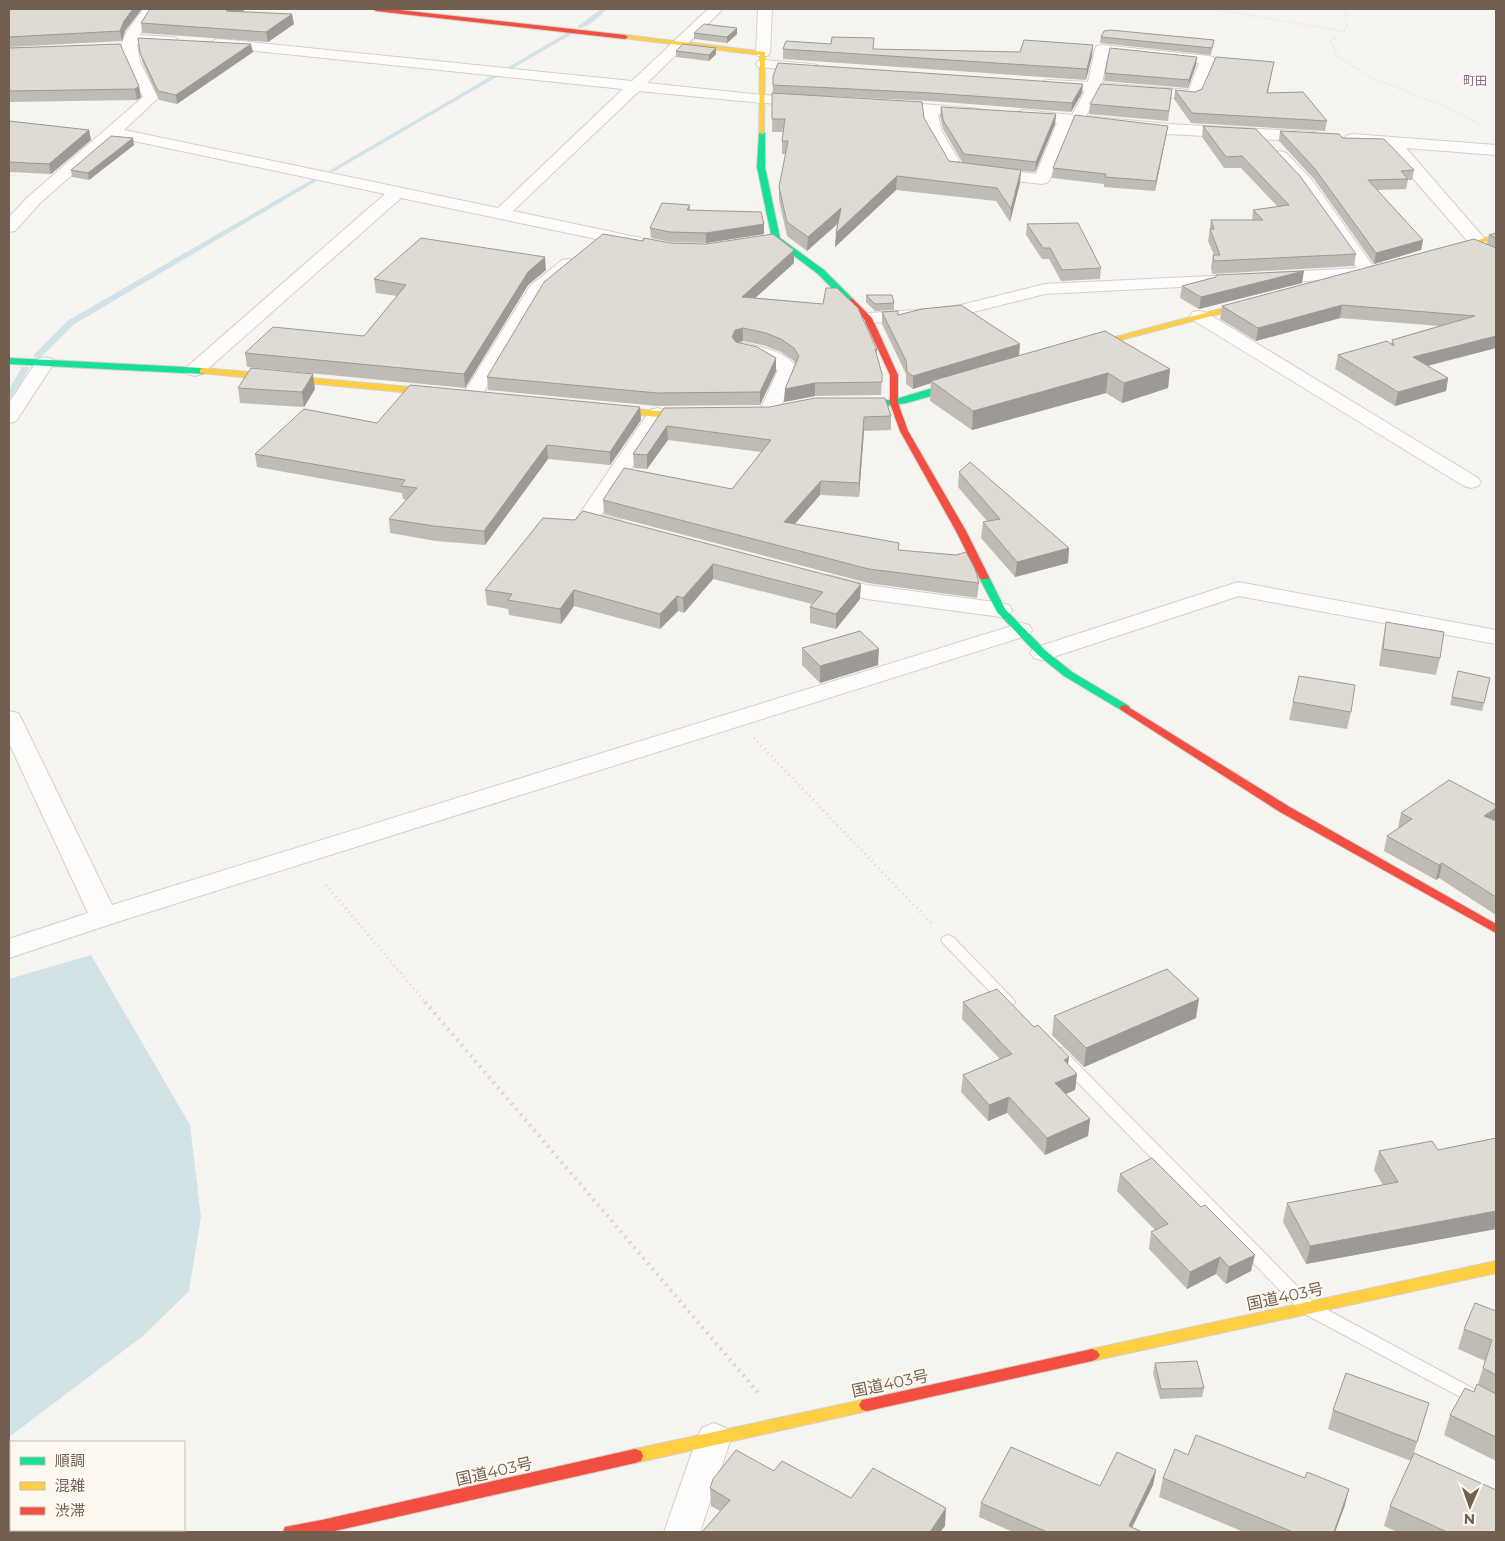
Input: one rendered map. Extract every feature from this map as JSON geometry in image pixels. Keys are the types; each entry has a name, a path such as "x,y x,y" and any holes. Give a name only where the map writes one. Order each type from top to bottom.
{"main road":[{"path":"376,9 681,42 763,59 761,167 776,239 821,272 868,318 894,375 894,403 904,431 961,531 1001,610 1042,653 1068,674 1152,724 1284,808 1496,929"},
{"path":"1432,255 1476,246 1496,237"},
{"path":"1305,289 1374,272"},
{"path":"1072,350 1266,299"},
{"path":"9,362 195,370 467,395"},
{"path":"865,403 894,403 979,378"},
{"path":"589,407 657,414 713,414"},
{"name":"国道403号","path":"291,1532 331,1525 714,1438 1496,1267"}],"street":[{"path":"9,227 34,200 151,98 148,87 131,59 131,43 150,9"},
{"path":"500,214 716,9"},
{"path":"765,9 763,59 823,68"},
{"path":"112,48 131,43 185,42"},
{"path":"204,42 762,99 822,102"},
{"path":"922,91 933,130 956,170 1042,179 1072,119 1094,87 1102,49 1208,60 1194,95 1094,87 1037,83"},
{"path":"872,105 988,113"},
{"path":"1008,114 1168,129 1392,141 1496,150"},
{"path":"112,132 651,245"},
{"path":"1260,134 1306,183 1374,272"},
{"path":"1392,141 1476,246"},
{"path":"195,370 398,192"},
{"path":"467,395 536,290 604,235"},
{"path":"759,242 776,239"},
{"path":"868,318 949,314 1045,289 1374,272"},
{"path":"1199,316 1471,482"},
{"path":"743,349 764,353 788,368 772,412"},
{"path":"9,417 44,364"},
{"path":"636,531 588,518 657,414"},
{"path":"809,577 867,592 1001,610"},
{"path":"1042,653 1238,589 1496,637"},
{"path":"9,949 1021,630"},
{"path":"9,718 104,918"},
{"path":"682,1532 714,1438"}],"lane":[{"path":"948,940 1017,1011"},
{"path":"1044,1039 1307,1307 1496,1409"}],"path":[{"path":"1196,9 1225,11 1343,31"},
{"path":"1346,9 1347,27 1331,41 1337,56 1371,77 1462,114 1483,128"},
{"path":"740,720 746,730 948,940"},
{"path":"326,885 784,1423"}],"shaded area":[{"path":"91,955 190,1125 201,1217 189,1291 143,1336 9,1437 9,979"}],"building":[{"path":"9,9 133,9 124,21 120,31 9,37"},
{"path":"150,9 229,9 226,11 292,14 266,32 141,23"},
{"path":"704,24 737,28 727,37 694,33"},
{"path":"1104,31 1214,40 1212,48 1101,37"},
{"path":"832,37 874,38 873,49 1020,52 1024,40 1093,45 1087,69 783,49 786,41 831,44"},
{"path":"138,38 251,44 176,95 158,91 140,53"},
{"path":"120,44 139,86 135,89 9,91 9,48"},
{"path":"683,44 716,48 709,55 676,51"},
{"path":"1110,48 1197,57 1189,80 1105,73"},
{"path":"1216,57 1274,62 1267,93 1303,92 1327,121 1192,113 1175,90 1195,92 1202,89"},
{"path":"778,63 1083,84 1072,103 931,93 773,85 773,76"},
{"path":"1101,84 1172,89 1169,111 1090,104"},
{"path":"772,93 922,102 924,118 949,161 1021,170 1011,209 997,188 897,176 836,233 841,208 808,237 787,222 779,187 788,141 782,141 785,119 772,119"},
{"path":"941,107 1056,114 1036,162 964,154 943,120"},
{"path":"1075,115 1168,126 1156,181 1105,177 1106,174 1053,168"},
{"path":"9,121 89,130 49,164 9,162"},
{"path":"1203,126 1256,129 1300,176 1356,254 1214,261 1213,255 1220,255 1210,229 1214,229 1211,220 1263,220 1253,210 1289,205 1242,156 1226,157"},
{"path":"1280,131 1339,134 1343,138 1384,139 1414,170 1401,171 1408,179 1368,180 1423,240 1376,253 1315,169"},
{"path":"111,136 133,138 88,173 71,170"},
{"path":"662,203 690,205 687,210 761,212 764,224 706,233 670,232 650,228"},
{"path":"1078,223 1101,268 1062,270 1050,248 1043,248 1027,224"},
{"path":"1496,233 1496,238 1489,235"},
{"path":"603,234 643,241 644,238 670,243 706,244 773,234 794,250 742,297 823,304 826,288 837,288 858,308 877,350 875,349 882,374 882,382 815,383 785,389 799,356 794,348 781,339 766,333 743,328 735,330 732,337 736,342 757,347 776,358 760,392 657,393 487,377 544,282"},
{"path":"421,238 545,257 528,272 464,374 245,353 273,327 364,336 406,285 374,279"},
{"path":"1474,239 1496,248 1496,336 1413,357 1448,378 1398,392 1338,355 1387,341 1394,346 1392,340 1475,316 1342,305 1258,328 1222,306"},
{"path":"1304,271 1201,297 1182,286 1216,277 1216,275"},
{"path":"866,295 892,295 894,303 875,304"},
{"path":"961,305 1020,344 913,376 907,372 906,361 882,312 898,311 898,315 922,309"},
{"path":"1105,331 1170,369 1124,383 1108,373 973,411 931,381"},
{"path":"251,368 313,374 302,392 238,388"},
{"path":"410,385 640,407 610,452 547,445 484,531 389,519 417,488 401,486 405,480 255,454 304,409 377,423"},
{"path":"815,398 885,398 891,416 864,417 859,483 821,481 784,522 899,543 898,550 956,555 966,552 975,569 979,583 869,569 603,500 624,468 732,489 771,440 667,426 647,455 633,454 664,408 769,407"},
{"path":"970,462 1069,548 1017,562 983,522 1000,519 959,472"},
{"path":"583,511 861,584 836,614 810,607 823,592 713,564 683,598 677,596 660,614 574,590 560,609 508,600 512,594 485,590 543,518 575,520"},
{"path":"1386,622 1444,632 1440,658 1383,649"},
{"path":"860,631 879,649 820,666 802,648"},
{"path":"1458,671 1490,678 1484,703 1452,697"},
{"path":"1299,676 1355,685 1351,712 1293,702"},
{"path":"1449,780 1496,805 1496,808 1484,816 1496,821 1496,897 1442,863 1439,865 1387,836 1412,819 1401,813"},
{"path":"1167,969 1199,999 1086,1048 1054,1016"},
{"path":"997,989 1034,1027 1038,1025 1069,1057 1064,1060 1077,1074 1055,1083 1090,1119 1047,1138 1009,1097 989,1105 963,1075 1012,1054 963,1002"},
{"path":"1496,1138 1496,1211 1310,1246 1287,1203 1398,1182 1379,1151 1432,1141 1438,1150"},
{"path":"1152,1158 1201,1207 1205,1205 1255,1255 1229,1267 1220,1257 1190,1272 1151,1232 1168,1224 1120,1174"},
{"path":"1475,1303 1496,1311 1496,1375 1483,1368 1492,1340 1464,1329"},
{"path":"1197,1361 1204,1388 1161,1389 1155,1363"},
{"path":"1346,1373 1429,1403 1417,1442 1333,1410"},
{"path":"1477,1384 1496,1394 1496,1437 1450,1415 1465,1388 1474,1392"},
{"path":"1196,1435 1305,1478 1307,1472 1349,1489 1334,1532 1293,1532 1163,1478 1175,1449 1188,1455"},
{"path":"1011,1447 1100,1486 1117,1452 1156,1470 1129,1526 1142,1532 1047,1532 981,1503"},
{"path":"736,1450 774,1471 782,1461 851,1498 873,1468 946,1508 930,1532 702,1532 730,1500 710,1488 713,1479"},
{"path":"1414,1453 1496,1490 1496,1532 1447,1532 1390,1506"}],"waterway":[{"path":"580,27 604,9"},
{"path":"508,69 570,33"},
{"path":"328,173 497,75"},
{"path":"37,356 70,323 315,180"},
{"path":"9,395 25,369"}],"traffic: fast":[{"path":"762,133 761,167 776,239 821,272 850,301"},
{"path":"9,361 203,371"},
{"path":"877,403 894,403 966,381"},
{"path":"984,577 1001,610 1042,653 1068,674 1125,708"}],"traffic: slow":[{"path":"625,37 763,53 762,133"},
{"path":"1444,251 1496,237"},
{"path":"1082,347 1258,301"},
{"path":"203,371 443,393"},
{"path":"603,409 657,414 697,414"},
{"path":"1092,1355 1496,1267"},
{"path":"635,1456 867,1405"}],"traffic: jam":[{"path":"376,9 625,37"},
{"path":"850,301 868,318 894,375 894,403 904,431 961,531 984,577"},
{"path":"1125,708 1284,809 1496,929"},
{"path":"867,1405 1092,1355"},
{"path":"291,1532 322,1527 635,1456"}],"district":[{"name":"町田","path":"1475,81"}]}
